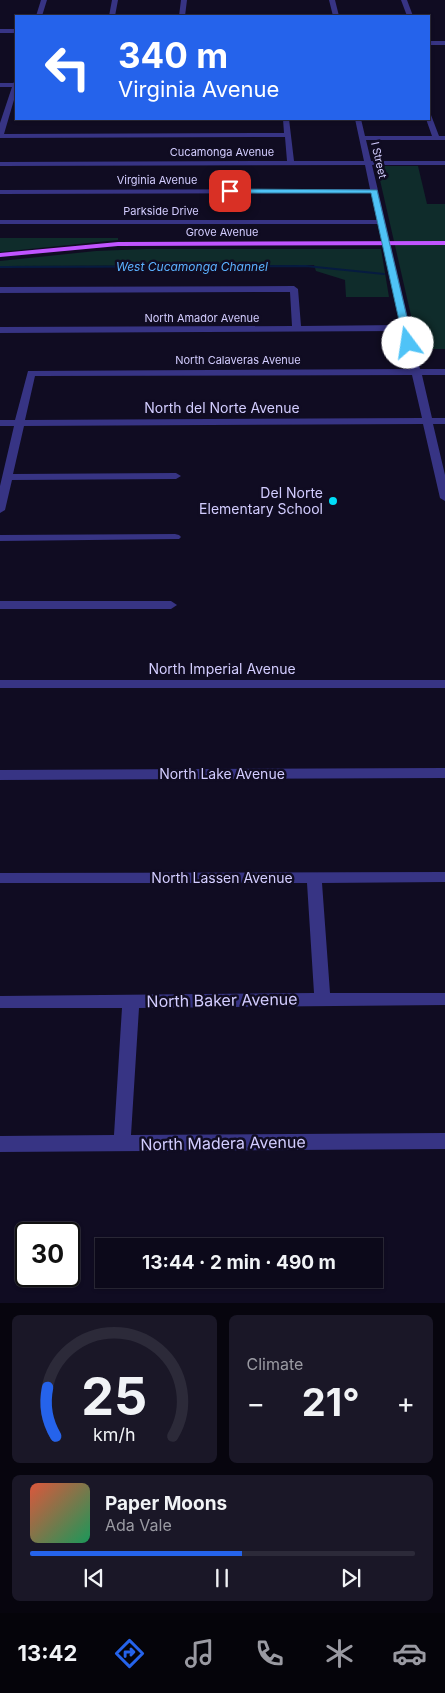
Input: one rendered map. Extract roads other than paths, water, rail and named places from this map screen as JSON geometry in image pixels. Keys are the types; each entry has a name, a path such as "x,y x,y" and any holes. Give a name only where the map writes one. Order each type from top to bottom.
{"main road":[{"name":"Grove Avenue","path":"0,255 118,244 445,243"}],"street":[{"path":"39,15 44,0"},
{"path":"112,15 115,0"},
{"path":"182,15 184,0"},
{"path":"332,0 336,15"},
{"path":"404,0 410,15"},
{"path":"0,31 15,31"},
{"path":"430,43 445,43"},
{"path":"0,85 15,84"},
{"path":"15,86 4,111 0,135 288,135"},
{"path":"430,119 436,138"},
{"path":"286,120 291,164"},
{"name":"I Street","path":"358,120 387,243 404,328 443,476 445,498"},
{"path":"362,138 445,138"},
{"name":"Cucamonga Avenue","path":"0,164 445,163"},
{"name":"Virginia Avenue","path":"0,192 374,191"},
{"name":"Parkside Drive","path":"0,222 382,222"},
{"path":"0,290 294,289 297,329"},
{"name":"North Amador Avenue","path":"0,330 404,328"},
{"name":"North Calaveras Avenue","path":"20,422 31,373 445,372"},
{"name":"North del Norte Avenue","path":"0,423 445,421"},
{"path":"0,510 20,422"},
{"path":"7,477 176,476"},
{"path":"0,538 175,537"},
{"path":"0,605 171,605"},
{"name":"North Imperial Avenue","path":"0,684 445,684"},
{"name":"North Lake Avenue","path":"0,775 445,773"},
{"path":"314,877 322,998"},
{"name":"North Lassen Avenue","path":"0,878 445,877"},
{"name":"North Baker Avenue","path":"0,1002 322,998 445,999"},
{"path":"122,1144 130,1001"},
{"name":"North Madera Avenue","path":"0,1144 445,1141"}],"waterway":[{"name":"West Cucamonga Channel","path":"0,267 306,266 384,274"}],"place":[{"name":"Del Norte Elementary School","path":"333,501"}]}
